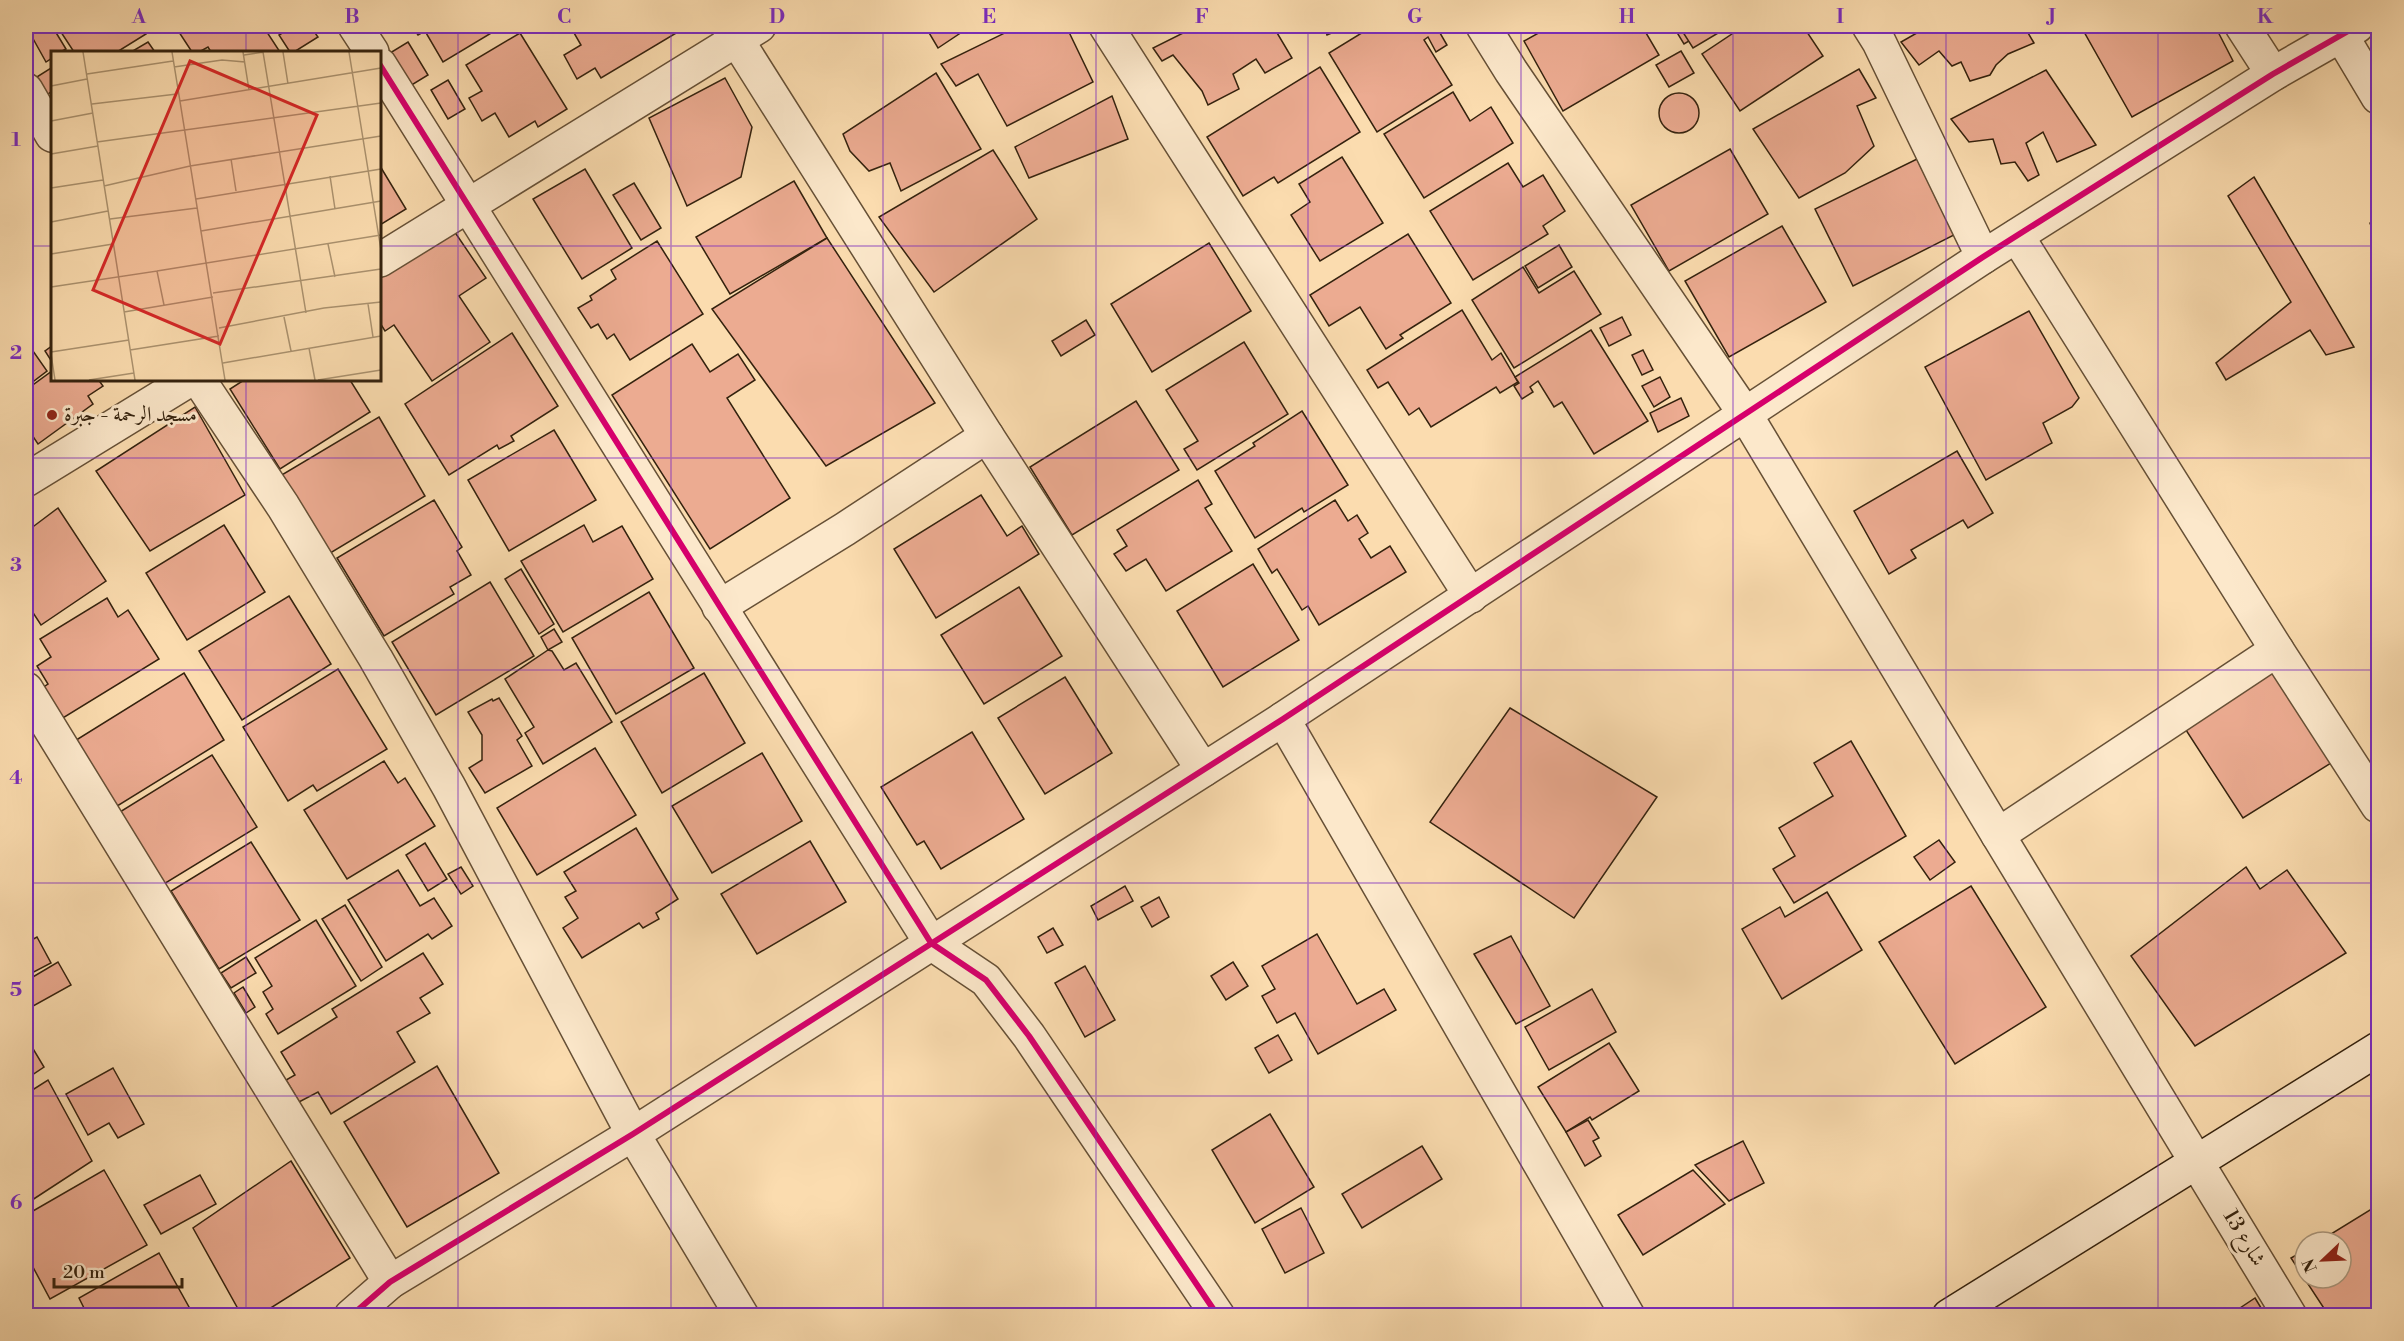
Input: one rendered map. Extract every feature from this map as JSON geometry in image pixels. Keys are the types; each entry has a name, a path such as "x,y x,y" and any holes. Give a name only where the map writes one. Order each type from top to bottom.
{"street":[{"path":"355,26 371,51"},
{"path":"1106,26 1471,596"},
{"name":"شارع 13","path":"1483,26 1511,71 1745,414 2290,1316"},
{"path":"1869,26 1879,42 1983,257"},
{"path":"2242,26 2273,74"},
{"path":"381,259 741,30 987,436 1203,770"},
{"path":"351,1316 390,1282 633,1134 1283,719 1983,257 2273,74 2349,30 2379,97"},
{"path":"381,67 931,943 986,980 1029,1036 1218,1316"},
{"path":"26,90 51,133"},
{"path":"2018,236 2277,650 2379,806"},
{"path":"26,480 187,381"},
{"path":"200,381 283,506 376,659 449,788 633,1134 742,1316"},
{"path":"719,607 846,529 987,436"},
{"path":"1998,835 2277,650"},
{"path":"28,699 390,1282"},
{"path":"1283,719 1628,1316"},
{"path":"1949,1316 2379,1049"}],"building":[{"path":"26,26 45,28 52,26 66,49 51,51 51,59 46,62"},
{"path":"57,26 140,26 146,34 119,51 73,51"},
{"path":"175,26 263,26 279,51 210,51 208,47 201,51 191,51"},
{"path":"294,26 310,26 318,37 296,51 289,51 279,35"},
{"path":"412,26 503,26 443,62 425,31 418,35"},
{"path":"570,26 688,26 601,78 595,68 577,79 564,55 581,45"},
{"path":"925,26 971,26 938,48"},
{"path":"1019,26 1066,26 1093,82 1007,126 978,74 956,86 941,64"},
{"path":"1197,26 1273,26 1292,58 1265,73 1256,59 1233,74 1239,89 1208,105 1202,91 1173,55 1162,61 1153,48"},
{"path":"1324,26 1346,26 1346,27 1327,35"},
{"path":"1373,26 1436,26 1447,45 1436,52 1428,37 1424,40 1452,85 1377,132 1329,53"},
{"path":"1551,26 1642,26 1659,55 1563,111 1524,41"},
{"path":"1673,26 1714,26 1684,44"},
{"path":"1679,26 1730,26 1693,48"},
{"path":"1744,26 1803,26 1823,56 1740,111 1702,54"},
{"path":"1929,26 2024,26 2034,43 2008,54 1996,65 1990,75 1970,81 1961,62 1952,66 1939,51 1919,65 1901,42"},
{"path":"2091,26 2197,26 2198,28 2215,26 2233,61 2132,117 2083,30"},
{"path":"520,33 567,109 538,127 535,121 509,137 495,113 482,121 469,98 482,91 466,65"},
{"path":"148,42 154,51 133,51"},
{"path":"408,42 428,75 410,86 390,53"},
{"path":"1681,51 1694,73 1669,87 1656,65"},
{"path":"1320,67 1360,132 1278,183 1274,177 1243,196 1207,137"},
{"path":"51,68 51,92 43,98 32,80"},
{"path":"1859,69 1876,98 1857,106 1874,146 1845,173 1799,198 1753,129"},
{"path":"2046,70 2096,145 2057,162 2043,132 2026,143 2039,175 2028,181 2015,162 2001,164 1993,139 1969,142 1951,119"},
{"path":"936,73 981,149 901,191 890,163 869,171 850,151 843,134"},
{"path":"725,78 752,127 741,177 687,206 649,118"},
{"path":"448,80 465,109 448,119 431,90"},
{"path":"1453,92 1470,121 1491,107 1513,143 1424,198 1384,134"},
{"path":"1679,93 1687,94 1693,99 1698,105 1698,121 1693,127 1687,132 1679,133 1671,132 1665,127 1660,121 1659,113 1660,105 1665,99 1671,94"},
{"path":"1112,96 1128,139 1029,178 1015,147"},
{"path":"1730,149 1768,214 1669,271 1631,205"},
{"path":"993,150 1037,219 934,292 879,217"},
{"path":"1342,157 1383,223 1320,261 1291,215 1310,202 1299,184"},
{"path":"1917,159 1954,235 1853,286 1815,209"},
{"path":"1508,163 1523,187 1543,175 1565,211 1543,226 1548,234 1473,280 1430,211"},
{"path":"381,168 406,209 381,224"},
{"path":"585,169 632,248 582,279 533,199"},
{"path":"2254,177 2354,347 2326,355 2310,330 2226,380 2216,363 2291,302 2228,196"},
{"path":"794,181 827,238 730,294 696,237"},
{"path":"634,183 661,228 641,240 613,195"},
{"path":"2378,219 2378,244 2370,223"},
{"path":"450,225 486,278 459,296 490,342 432,381 394,325 385,331 381,325 381,272"},
{"path":"1782,226 1826,302 1729,357 1685,281"},
{"path":"1408,234 1451,303 1400,335 1403,338 1386,349 1360,307 1329,326 1310,295"},
{"path":"827,238 935,403 826,466 712,309"},
{"path":"657,241 703,314 630,360 614,334 607,339 598,324 591,328 578,308 592,300 590,296 616,279 611,270"},
{"path":"1209,243 1251,311 1152,372 1111,304"},
{"path":"1559,245 1572,267 1538,288 1525,266"},
{"path":"1523,267 1539,293 1574,271 1601,314 1514,368 1472,300"},
{"path":"1462,310 1492,360 1501,353 1518,382 1500,393 1496,387 1431,427 1419,408 1409,415 1388,382 1378,388 1367,370"},
{"path":"2029,311 2079,398 2072,407 2043,423 2052,443 1986,480 1925,367"},
{"path":"1622,317 1631,335 1609,346 1600,328"},
{"path":"1086,320 1095,335 1061,356 1052,341"},
{"path":"1591,330 1648,421 1594,454 1562,402 1554,407 1538,381 1530,387 1533,392 1522,399 1514,386 1519,383 1515,377"},
{"path":"512,333 558,406 511,436 514,441 499,449 497,445 449,475 405,404"},
{"name":"مسجد الرحمة - جبرة","path":"26,341 47,371 26,387"},
{"path":"1244,342 1288,414 1197,470 1184,449 1198,441 1166,390"},
{"path":"692,344 710,372 738,354 755,380 727,398 790,498 710,549 612,395"},
{"name":"مسجد الرحمة - جبرة","path":"51,347 51,360 45,351"},
{"path":"1643,350 1653,370 1642,375 1632,355"},
{"name":"مسجد الرحمة - جبرة","path":"51,372 51,381 102,381 100,382 103,386 88,396 93,404 38,444 26,426 26,390"},
{"path":"1660,377 1670,397 1654,407 1642,386"},
{"path":"242,381 351,381 370,412 280,469 230,389"},
{"path":"1681,398 1689,416 1658,432 1650,413"},
{"path":"1136,401 1179,470 1072,535 1030,467"},
{"path":"195,407 245,495 150,551 96,471"},
{"path":"1302,411 1348,485 1304,512 1302,508 1255,538 1215,471 1255,446 1253,443"},
{"path":"379,417 425,496 327,555 280,476"},
{"path":"554,430 596,500 509,551 468,480"},
{"path":"1957,451 1993,513 1968,528 1963,520 1911,550 1916,558 1889,574 1854,511"},
{"path":"1198,480 1212,504 1205,508 1232,551 1166,591 1146,559 1126,571 1114,554 1127,546 1117,530"},
{"path":"981,495 1007,536 1022,526 1039,554 936,618 894,549"},
{"path":"434,500 462,547 457,551 471,575 450,587 454,594 384,636 337,558"},
{"path":"1335,500 1348,521 1357,515 1368,533 1359,539 1371,558 1390,546 1406,572 1319,625 1308,606 1302,610 1277,569 1272,573 1258,549"},
{"path":"58,508 106,581 41,625 26,602 26,532"},
{"path":"224,525 265,592 187,640 146,573"},
{"path":"584,525 593,542 622,526 653,579 563,632 521,561"},
{"path":"1253,564 1299,640 1223,687 1177,611"},
{"path":"521,569 554,624 539,634 505,579"},
{"path":"490,582 534,656 436,715 392,642"},
{"path":"1019,587 1062,656 984,704 941,635"},
{"path":"649,592 694,668 616,714 572,638"},
{"path":"289,596 331,664 242,720 199,651"},
{"path":"107,598 118,617 128,610 159,659 58,721 39,690 48,684 37,666 51,657 40,639"},
{"path":"554,629 562,642 548,650 541,637"},
{"path":"548,650 552,651 564,670 576,663 612,722 543,764 525,733 534,727 505,679"},
{"path":"2277,667 2339,758 2243,818 2184,727"},
{"path":"338,669 387,749 317,791 313,785 288,801 243,727"},
{"path":"184,673 224,740 114,808 73,742"},
{"path":"704,673 745,743 662,793 621,722"},
{"path":"1065,677 1112,753 1045,794 998,718"},
{"path":"499,698 522,736 517,740 532,766 485,793 469,768 482,760 482,735 468,712 492,699 493,701"},
{"path":"1510,708 1657,797 1574,918 1430,822"},
{"path":"972,732 1024,819 941,869 924,841 917,845 881,787"},
{"path":"1851,741 1906,836 1794,903 1773,869 1795,856 1779,828 1833,796 1814,763"},
{"path":"595,748 636,815 537,875 497,808"},
{"path":"762,753 802,821 712,873 672,806"},
{"path":"212,755 257,827 159,887 115,815"},
{"path":"384,761 398,783 405,778 435,826 347,879 304,810"},
{"path":"636,828 678,899 656,913 659,919 643,928 639,923 582,958 563,928 578,918 565,897 576,891 564,872"},
{"path":"1939,840 1955,862 1930,880 1914,857"},
{"path":"810,841 846,902 757,954 721,894"},
{"path":"251,842 300,920 219,969 171,891"},
{"path":"425,843 447,879 428,891 406,855"},
{"path":"461,867 473,886 461,894 448,874"},
{"path":"2246,867 2260,889 2287,870 2346,953 2195,1046 2131,956"},
{"path":"398,870 420,906 434,898 452,926 432,939 428,934 386,961 348,900"},
{"path":"1125,886 1133,901 1098,920 1091,906"},
{"path":"1971,886 2046,1007 1955,1064 1879,942"},
{"path":"1827,892 1862,950 1782,999 1742,929 1780,907 1785,917"},
{"path":"1159,897 1169,917 1152,927 1141,907"},
{"path":"345,905 382,967 361,981 322,919"},
{"path":"316,920 356,986 278,1034 266,1014 273,1009 263,992 272,986 255,958"},
{"path":"1053,928 1063,945 1047,953 1038,937"},
{"path":"1317,934 1357,1004 1384,989 1396,1010 1318,1054 1295,1013 1277,1023 1262,996 1275,989 1262,966"},
{"path":"1511,936 1550,1006 1516,1024 1474,954"},
{"path":"37,937 51,963 28,975 26,943"},
{"path":"423,953 443,984 420,998 430,1013 397,1032 415,1062 331,1114 318,1092 299,1102 286,1080 295,1075 281,1052 337,1017 332,1009"},
{"path":"246,957 256,973 231,988 221,973"},
{"path":"58,962 71,985 26,1010 26,981"},
{"path":"1233,962 1248,986 1226,1000 1211,976"},
{"path":"1085,966 1115,1020 1085,1037 1055,983"},
{"path":"243,987 255,1007 246,1013 234,993"},
{"path":"1592,989 1616,1032 1549,1070 1525,1027"},
{"path":"1278,1035 1292,1060 1269,1073 1255,1048"},
{"path":"26,1037 44,1067 26,1079"},
{"path":"1609,1043 1639,1091 1592,1120 1590,1117 1566,1132 1538,1087"},
{"path":"437,1066 499,1173 407,1227 344,1122"},
{"path":"113,1068 144,1124 118,1138 109,1123 88,1135 66,1094"},
{"path":"48,1080 92,1161 26,1204 26,1094"},
{"path":"1270,1114 1314,1187 1255,1223 1212,1150"},
{"path":"1588,1120 1599,1138 1593,1141 1601,1156 1585,1166 1566,1132"},
{"path":"1743,1141 1764,1183 1729,1201 1695,1165"},
{"path":"1422,1146 1442,1179 1362,1228 1342,1194"},
{"path":"291,1161 350,1258 258,1316 242,1316 193,1228"},
{"path":"104,1170 147,1245 50,1299 26,1254 26,1215"},
{"path":"1693,1170 1725,1204 1643,1255 1618,1215"},
{"path":"200,1175 216,1204 161,1234 144,1205"},
{"path":"2378,1205 2378,1316 2329,1316 2312,1290 2353,1290 2353,1230 2337,1230"},
{"path":"1301,1208 1324,1253 1285,1273 1262,1229"},
{"path":"159,1253 194,1316 88,1316 79,1298"},
{"path":"2255,1298 2266,1316 2228,1316"}],"cycle path":[{"path":"351,1316 390,1282 633,1134 1283,719 1983,257 2273,74 2357,26"},
{"path":"381,67 931,943 986,980 1029,1036 1218,1316"}],"place":[{"name":"مسجد الرحمة - جبرة","path":"52,415"}]}
